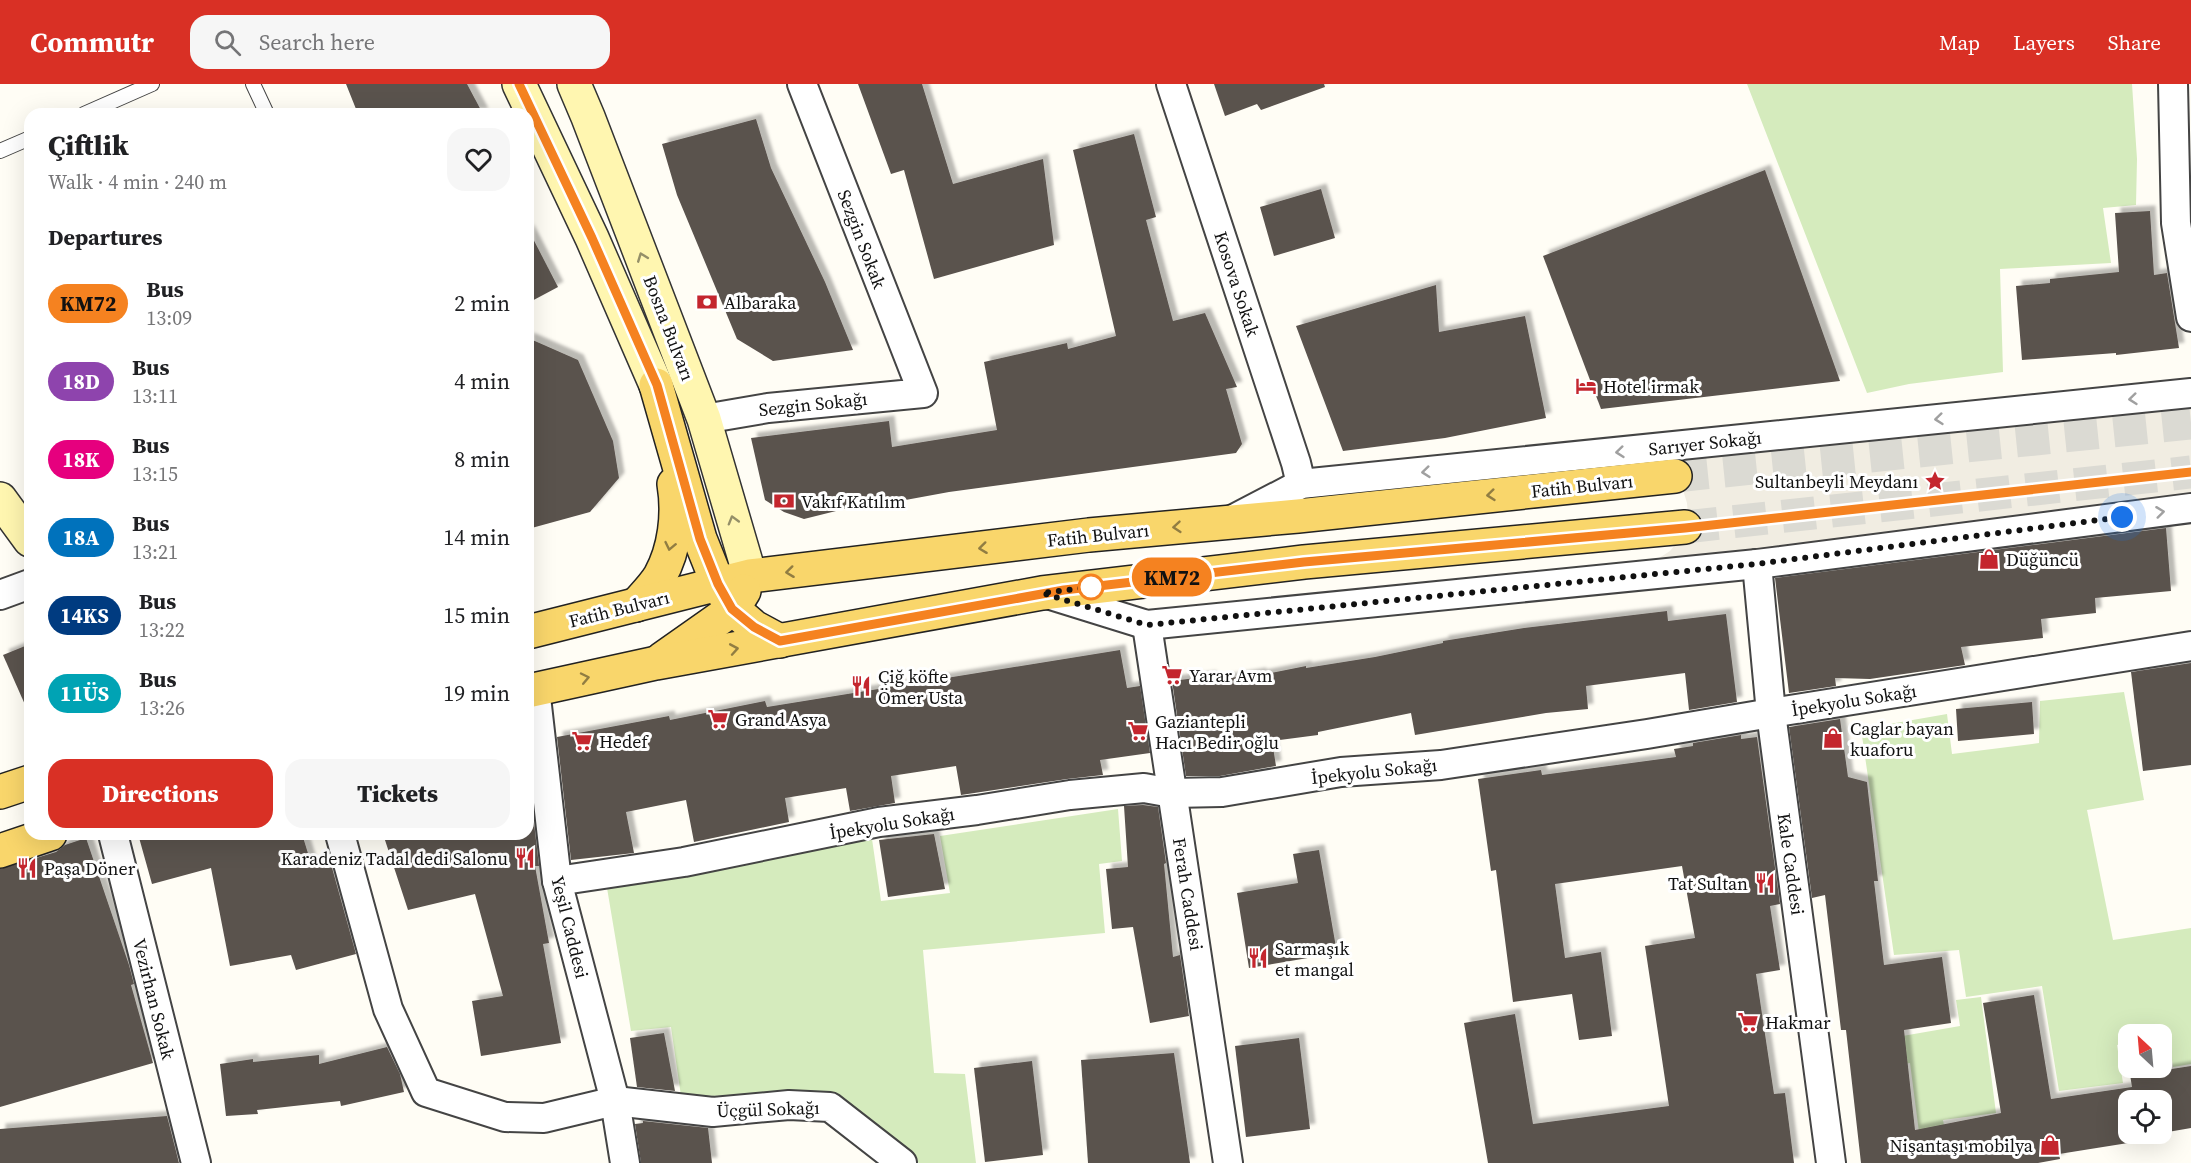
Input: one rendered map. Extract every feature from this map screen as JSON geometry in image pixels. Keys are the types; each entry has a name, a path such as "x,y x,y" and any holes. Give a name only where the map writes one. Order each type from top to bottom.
{"main road":[{"name":"Bosna Bulvarı","path":"519,84 530,108"},
{"name":"Bosna Bulvarı","path":"574,84 704,419 750,576"},
{"name":"Bosna Bulvarı","path":"534,116 592,238 657,385"},
{"path":"657,385 700,539 725,597 754,627 780,641"},
{"path":"636,605 660,577 670,551 677,506 657,385"},
{"name":"Fatih Bulvarı","path":"750,576 1089,535 1675,476"},
{"path":"0,499 24,532"},
{"path":"534,689 656,663 1042,593 1304,562 1685,528"},
{"path":"656,663 750,576"},
{"name":"Fatih Bulvarı","path":"534,630 636,605 725,597"},
{"path":"0,792 24,784"},
{"path":"0,851 32,840"}],"street":[{"name":"Sezgin Sokak","path":"802,84 923,393"},
{"name":"Kosova Sokak","path":"1171,84 1301,484"},
{"path":"2173,84 2191,317"},
{"name":"Sezgin Sokağı","path":"704,419 768,408 923,393"},
{"name":"Sarıyer Sokağı","path":"1228,522 1301,484 2191,393"},
{"path":"1042,593 1147,625 1756,564 2191,508"},
{"name":"Kale Caddesi","path":"1756,564 1771,713 1831,1163"},
{"path":"0,595 24,586"},
{"name":"Ferah Caddesi","path":"1147,625 1228,1163"},
{"name":"İpekyolu Sokağı","path":"557,881 684,862 879,822 977,810 1070,795 1144,788 1172,793 1222,792 1341,772 1441,765 1636,736 2191,646"},
{"name":"Yeşil Caddesi","path":"534,704 557,881 615,1101 625,1163"},
{"name":"Vezirhan Sokak","path":"115,840 196,1163"},
{"name":"Üçgül Sokağı","path":"342,840 388,1009 426,1092 505,1117 544,1118 615,1101 713,1112 789,1105 830,1107 902,1163"}],"lane":[{"path":"98,108 152,84"},
{"path":"253,84 264,108"},
{"path":"0,151 24,141"}],"green space":[{"path":"1747,84 2132,84 2137,159 2136,205 2103,208 2111,263 2000,269 2003,372 1909,384 1867,393"},
{"path":"2124,692 2144,800 2087,810 2113,940 2191,928 2191,1064 2173,1067 2172,1024 2118,1024 2118,1078 2122,1078 2123,1083 2059,1091 2042,986 1966,997 1959,950 1894,955 1861,729 1947,714 1952,754 2039,743 2040,701"},
{"path":"1118,809 1122,861 1099,864 1105,933 923,950 934,1073 965,1074 976,1163 919,1163 823,1095 681,1096 671,1027 631,1031 606,882 872,839 881,901 950,893 940,836"},
{"path":"1981,997 1996,1113 1943,1120 1951,1163 1923,1163 1910,1063 1870,1069 1868,1042 1960,1026 1956,1000"}],"shaded area":[{"name":"Sultanbeyli Meydanı","path":"2191,402 2191,500 1639,564 1656,560 1670,551 1679,540 1688,515 1682,487 1644,459"}],"building":[{"path":"346,84 467,84 480,108 356,108"},
{"path":"858,84 922,84 953,184 1043,159 1054,245 934,279 904,170 891,174"},
{"path":"1214,84 1324,84 1325,87 1261,110 1257,104 1225,116"},
{"path":"756,119 771,168 825,282 853,350 773,361 737,339 677,195 662,144"},
{"path":"1134,134 1156,217 1146,220 1173,321 1205,313 1237,387 1226,389 1242,444 1236,453 949,492 852,507 804,519 784,512 765,500 751,438 889,421 892,447 997,430 984,362 1067,343 1068,349 1116,336 1073,150"},
{"path":"1765,170 1840,381 1601,409 1543,256"},
{"path":"1321,189 1335,238 1274,256 1260,207"},
{"path":"2150,211 2154,275 2167,273 2179,348 2116,355 2116,353 2022,360 2016,286 2050,283 2050,279 2119,272 2115,213"},
{"path":"534,241 558,287 534,300"},
{"path":"1436,285 1439,332 1525,316 1546,418 1445,438 1343,451 1296,326"},
{"path":"534,341 578,360 613,441 619,478 590,512 534,527"},
{"path":"2166,528 2171,591 2095,598 2096,613 2041,619 2043,638 1961,647 1965,665 1870,679 1835,678 1836,686 1789,693 1775,578"},
{"path":"1667,611 1668,621 1726,614 1737,702 1689,710 1685,673 1586,686 1588,709 1546,713 1415,735 1411,713 1318,732 1318,735 1272,741 1276,766 1220,776 1186,776 1172,681 1211,676 1212,681 1261,673 1261,675 1306,666 1306,668 1375,657 1443,643 1443,641 1524,628"},
{"path":"24,646 24,702 3,655"},
{"path":"1120,650 1127,688 1140,686 1150,753 1100,760 1103,775 961,795 956,766 891,776 895,803 850,811 846,788 785,798 789,822 694,842 686,800 626,812 634,853 571,860 557,737 669,716 670,720 765,701 767,707"},
{"path":"2191,663 2191,765 2143,771 2131,672"},
{"path":"2032,702 2034,734 1958,741 1956,709"},
{"path":"1840,719 1848,777 1867,782 1878,881 1874,881 1884,965 1942,957 1951,1023 1904,1030 1915,1130 2001,1113 1983,1003 2034,995 2051,1099 2132,1087 2131,1078 2172,1078 2172,1069 2191,1066 2191,1128 2172,1131 2172,1090 2118,1090 2118,1144 2122,1144 2059,1154 2060,1159 2038,1163 1861,1163 1846,1030 1841,1030 1825,895 1812,898 1789,727"},
{"path":"1741,735 1741,739 1757,737 1780,904 1770,906 1780,970 1756,974 1774,1094 1785,1093 1794,1163 1488,1163 1464,1023 1515,1014 1533,1124 1669,1106 1645,946 1695,938 1682,866 1555,884 1565,958 1601,952 1612,1036 1579,1040 1572,994 1513,1002 1496,870 1491,871 1478,779 1541,770 1542,775 1676,757 1674,749 1693,746 1693,743"},
{"path":"1124,806 1158,807 1166,863 1164,864 1173,957 1180,955 1189,1016 1150,1023 1133,927 1112,929 1106,869 1128,867"},
{"path":"534,823 539,866 535,866 549,943 543,944 561,1043 481,1056 472,1001 503,996 475,894 408,910 385,840 534,840"},
{"path":"934,834 945,889 888,897 879,840"},
{"path":"87,840 129,965 134,984 131,985 153,1063 0,1107 0,869 56,852 65,845"},
{"path":"140,840 304,840 311,863 329,857 356,954 296,970 291,955 230,966 211,868 152,884"},
{"path":"1319,850 1337,953 1249,968 1237,893 1298,883 1293,854"},
{"path":"664,1033 675,1091 637,1087 630,1038"},
{"path":"1299,1038 1310,1129 1246,1137 1235,1046"},
{"path":"387,1047 400,1074 404,1092 341,1106 340,1101 257,1110 258,1114 226,1116 220,1064 253,1059 253,1062 319,1055 319,1064"},
{"path":"1174,1053 1190,1163 1088,1163 1081,1060"},
{"path":"1032,1061 1043,1155 985,1162 974,1068"},
{"path":"167,1116 179,1163 0,1163 0,1129"},
{"path":"643,1121 708,1128 712,1163 641,1163 635,1124 643,1123"}],"tunnel":[{"path":"1675,476 2191,423"},
{"path":"1685,527 2191,472"}],"bus line":[{"name":"KM72","path":"519,84 530,108"},
{"name":"KM72","path":"534,116 592,238 657,385 700,539 718,584 732,609 754,627 780,641 1064,590 1304,562 1685,528 2191,472"}],"place":[{"name":"Albaraka","path":"707,302"},
{"name":"Hotel irmak","path":"1586,386"},
{"name":"Sultanbeyli Meydanı","path":"1935,481"},
{"name":"Vakıf Katılım","path":"784,501"},
{"name":"Düğüncü","path":"1989,559"},
{"name":"Yarar Avm","path":"1172,675"},
{"name":"Çiğ köfte Ömer Usta","path":"861,686"},
{"name":"Grand Asya","path":"718,719"},
{"name":"Gaziantepli Hacı Bedir oğlu","path":"1138,731"},
{"name":"Caglar bayan kuaforu","path":"1833,738"},
{"name":"Hedef","path":"582,741"},
{"name":"Karadeniz Tadal dedi Salonu","path":"525,858"},
{"name":"Paşa Döner","path":"27,868"},
{"name":"Tat Sultan","path":"1765,883"},
{"name":"Sarmaşık et mangal","path":"1258,958"},
{"name":"Hakmar","path":"1748,1022"},
{"name":"Nişantaşı mobilya","path":"2050,1145"}],"route":[{"path":"1091,587 1042,593 1147,625 1756,564 2122,517"}]}
